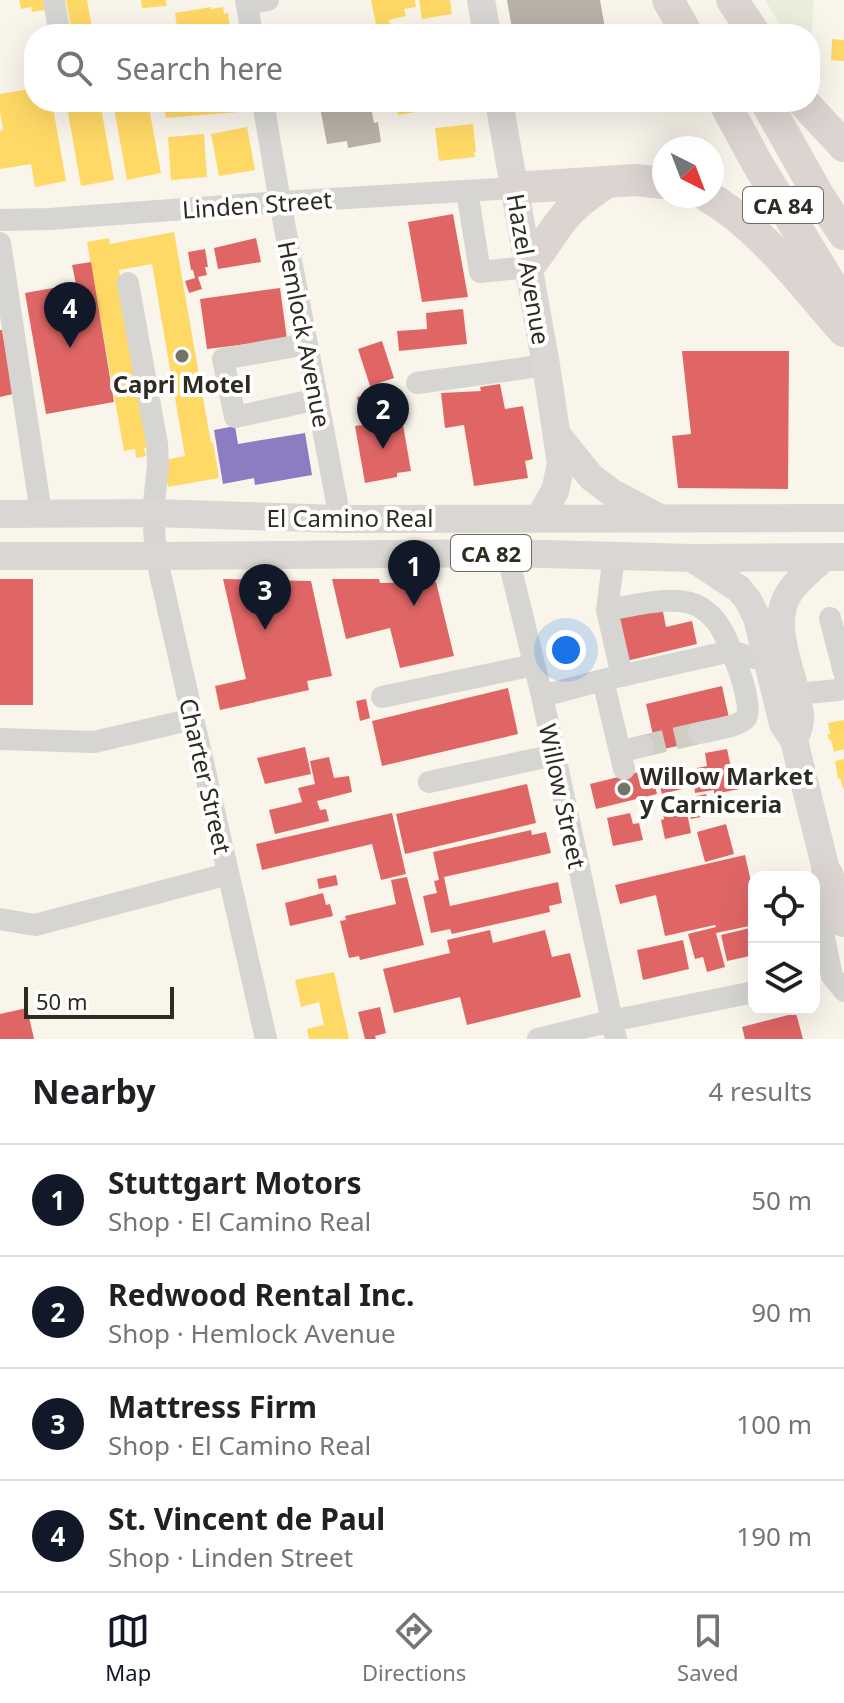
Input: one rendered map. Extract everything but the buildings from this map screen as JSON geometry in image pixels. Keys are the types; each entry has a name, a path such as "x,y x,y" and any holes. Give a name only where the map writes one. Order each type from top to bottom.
{"highway":[{"path":"668,0 681,24"},
{"path":"712,0 725,24"},
{"path":"732,0 748,24"},
{"name":"CA 84","path":"729,112 844,306"},
{"name":"CA 84","path":"772,112 844,234"},
{"path":"812,112 844,146"},
{"path":"515,188 635,180 652,182"},
{"path":"528,267 563,218 607,182"},
{"path":"724,205 752,228 844,331"},
{"path":"836,884 844,921"}],"main road":[{"path":"481,0 485,24"},
{"name":"Hazel Avenue","path":"501,112 561,464 555,491 539,518"},
{"name":"Hazel Avenue","path":"558,435 591,477 611,492 660,519"},
{"name":"El Camino Real","path":"0,514 153,513 340,519 844,518"},
{"name":"El Camino Real","path":"0,556 507,553 692,558 834,557"},
{"path":"794,740 801,721 785,651 782,613 789,593 834,557"},
{"path":"692,558 739,589 757,618 783,724 794,740 836,884"},
{"path":"764,649 772,649 784,691 796,694"}],"street":[{"path":"54,0 58,24"},
{"path":"253,24 254,1"},
{"name":"Hemlock Avenue","path":"265,112 340,519"},
{"name":"Linden Street","path":"0,220 515,188"},
{"path":"467,191 480,272 528,267"},
{"path":"0,243 41,513"},
{"name":"Charter Street","path":"128,283 157,444 153,513 156,556 266,1039"},
{"path":"307,344 223,359 235,417 318,399"},
{"path":"417,383 546,365"},
{"name":"Willow Street","path":"507,553 542,696 614,1030"},
{"path":"614,556 607,610 622,761 643,746"},
{"path":"607,610 673,600 698,606 718,623 745,690 748,714 740,723 699,733"},
{"path":"830,618 844,672"},
{"path":"542,696 731,651 754,658 764,649"},
{"path":"382,697 534,665"},
{"path":"796,694 838,690 844,685"},
{"path":"0,739 94,742 193,719"},
{"path":"429,782 555,755"},
{"path":"0,919 35,925 228,874"},
{"path":"830,982 820,918 836,884"},
{"path":"538,1039 614,1030 748,994"}],"green space":[{"path":"765,0 814,0 812,24 780,24"}],"tunnel":[{"path":"643,746 699,733"}],"place":[{"name":"St. Vincent de Paul","path":"70,348"},
{"name":"Capri Motel","path":"182,356"},
{"name":"Redwood Rental Inc.","path":"383,449"},
{"name":"Stuttgart Motors","path":"414,606"},
{"name":"Mattress Firm","path":"265,630"},
{"name":"Willow Market y Carniceria","path":"624,789"}]}
